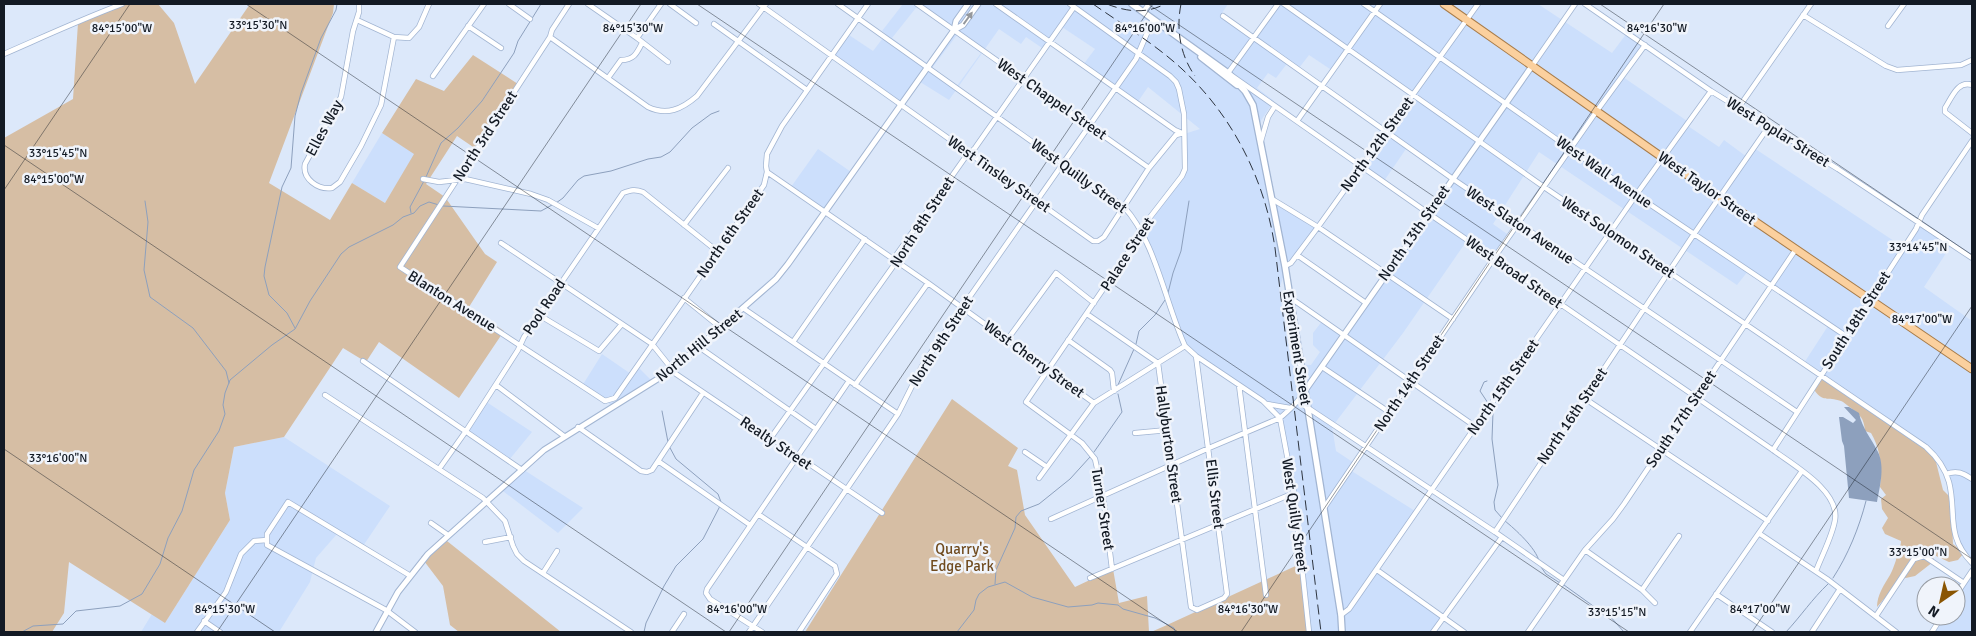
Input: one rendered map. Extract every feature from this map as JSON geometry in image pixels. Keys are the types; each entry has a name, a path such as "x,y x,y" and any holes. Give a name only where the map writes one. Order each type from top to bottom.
{"main road":[{"name":"West Broad Street","path":"1132,4 1228,73"},
{"name":"West Taylor Street","path":"1444,4 1596,112 1972,369"},
{"path":"1183,40 1208,64 1245,91"},
{"name":"Experiment Street","path":"1228,73 1245,91 1254,106 1258,123 1285,266 1341,615 1342,632"}],"street":[{"path":"4,54 122,4"},
{"name":"Elles Way","path":"359,4 341,96 304,169 306,175 319,187 332,188 340,182 379,110 383,99 394,37"},
{"path":"357,20 394,37 408,38 419,27 429,4"},
{"path":"433,76 484,4"},
{"path":"509,4 530,19"},
{"name":"North 3rd Street","path":"400,268 550,37 552,30 569,4"},
{"path":"588,4 668,62"},
{"path":"636,38 661,4"},
{"path":"670,4 696,23"},
{"name":"West Tinsley Street","path":"759,4 765,6 1088,237 1098,241 1104,237 1124,207"},
{"name":"West Quilly Street","path":"838,4 1063,163 1124,207 1132,216 1141,232 1185,346 1196,356 1266,404 1280,418 1294,493 1309,632"},
{"name":"North 6th Street","path":"605,401 615,398 764,185 767,172 767,154 774,140 868,4"},
{"name":"West Chappel Street","path":"917,4 1149,168"},
{"name":"North Hill Street","path":"376,632 386,610 409,575 428,554 549,446 672,370 776,280 928,68 954,30 956,21 968,4"},
{"path":"954,30 963,25 978,4"},
{"path":"996,4 1175,130 1184,133"},
{"path":"1143,12 1149,4"},
{"path":"1228,73 1278,4"},
{"name":"West Solomon Street","path":"1284,4 1544,187 1926,447 1934,454 1946,474 1950,488 1952,522 1955,535 1960,548 1972,563"},
{"name":"West Wall Avenue","path":"1364,4 1570,149 1846,336"},
{"path":"1297,120 1380,4"},
{"name":"North 12th Street","path":"1285,266 1297,255 1318,227 1478,4"},
{"path":"1532,66 1575,4"},
{"name":"West Poplar Street","path":"1585,4 1711,91 1971,255"},
{"path":"1739,107 1810,4"},
{"path":"1888,26 1904,4"},
{"name":"North 8th Street","path":"770,439 894,266 897,254 1050,42 1072,5"},
{"name":"Palace Street","path":"1048,369 1185,169 1184,114 1176,82 1072,5"},
{"path":"550,37 648,107 655,110 672,111 682,108 697,96 765,6"},
{"path":"1803,15 1886,66 1897,70 1961,65 1972,60"},
{"name":"West Slaton Avenue","path":"1223,16 1518,224 1720,362 1797,412"},
{"name":"North 9th Street","path":"749,632 898,414 921,368 962,307 1139,53 1153,19"},
{"path":"714,24 807,90"},
{"path":"468,26 502,48"},
{"path":"608,78 621,60 632,58 636,54 642,43"},
{"name":"North 14th Street","path":"1324,508 1494,258 1596,112 1645,46"},
{"name":"North 13th Street","path":"1050,519 1244,432 1280,418 1299,402 1386,273 1532,66"},
{"name":"West Broad Street","path":"1228,73 1428,213 1696,396 1802,471 1824,489 1834,507 1835,518 1816,571"},
{"path":"1972,86 1965,84 1960,86 1945,108 1945,112 1972,133"},
{"name":"North 15th Street","path":"1341,615 1349,609 1377,570 1636,194 1711,91"},
{"path":"1261,141 1268,117 1275,106"},
{"path":"1258,123 1268,117"},
{"name":"North 16th Street","path":"1495,532 1643,309 1769,126"},
{"path":"1124,207 1149,168 1176,135 1184,133"},
{"name":"South 18th Street","path":"1773,450 1972,141"},
{"path":"717,251 684,225 728,168"},
{"name":"West Cherry Street","path":"767,172 962,307 1094,403"},
{"path":"423,179 439,182 457,179 531,194 548,200 598,228"},
{"name":"Pool Road","path":"439,469 466,432 539,315 617,200 623,194 631,190 644,192 684,225"},
{"path":"1272,199 1318,227 1453,319"},
{"path":"793,342 865,239"},
{"name":"Realty Street","path":"501,244 652,344 672,370 703,393 882,513"},
{"name":"South 17th Street","path":"1528,632 1585,550 1613,519 1796,249"},
{"path":"1297,255 1366,302"},
{"name":"Blanton Avenue","path":"400,268 521,344 605,401"},
{"path":"1007,340 1056,273 1094,304"},
{"path":"854,385 928,283"},
{"path":"684,298 721,328"},
{"path":"1290,300 1476,426"},
{"path":"744,308 898,414"},
{"name":"Hallyburton Street","path":"1087,314 1158,364 1193,610"},
{"path":"539,315 599,350 622,324"},
{"path":"1068,340 1110,370 1114,391"},
{"path":"1039,478 1094,403 1185,346"},
{"path":"699,347 816,428"},
{"name":"Ellis Street","path":"1193,610 1224,598 1227,594 1196,356"},
{"path":"363,361 522,470"},
{"path":"1322,367 1389,412"},
{"name":"Turner Street","path":"1048,369 1026,402 1093,454 1103,495 1112,569"},
{"path":"762,632 710,599 706,594 707,589 849,381"},
{"path":"496,385 564,436"},
{"path":"1239,386 1266,595"},
{"path":"578,427 641,471 647,472 652,470 703,393"},
{"path":"326,395 487,501 505,521 517,554 543,574 630,632"},
{"path":"1584,398 1768,521"},
{"path":"1299,402 1564,580"},
{"name":"West Quilly Street","path":"1266,404 1290,408"},
{"path":"1135,433 1168,430"},
{"path":"1025,452 1047,467"},
{"path":"658,461 750,526"},
{"path":"1690,632 1802,471"},
{"path":"1946,474 1953,471 1963,473 1972,479"},
{"path":"1090,578 1112,569 1115,570 1294,493"},
{"path":"409,575 288,502 267,534 267,544 386,610 415,632"},
{"path":"758,514 835,566 838,570 799,632"},
{"path":"431,524 448,535"},
{"path":"1760,534 1816,571 1896,632"},
{"path":"1642,590 1679,536"},
{"path":"485,542 511,537"},
{"path":"1433,632 1502,537"},
{"path":"197,632 226,592 235,565 241,554 254,540 267,540"},
{"path":"1585,550 1642,590 1655,603"},
{"path":"543,574 558,551"},
{"path":"1876,616 1914,559 1919,556 1924,556 1955,576"},
{"path":"1377,570 1464,632"},
{"path":"1812,632 1840,589"},
{"path":"1716,594 1772,632"},
{"path":"672,632 684,614"},
{"path":"204,621 220,632"}],"shaded area":[{"path":"903,4 919,4 1228,4 1222,13 1254,37 1278,4 1538,4 1612,53 1627,33 1644,47 1623,77 1690,123 1688,126 1719,147 1724,140 1747,157 1754,148 1903,247 1920,223 1952,244 1924,287 1972,321 1972,568 1969,558 1952,536 1950,479 1941,459 1921,441 1804,363 1828,326 1748,271 1737,285 1539,152 1493,224 1510,236 1495,258 1468,239 1403,333 1332,427 1336,451 1354,463 1350,470 1415,511 1375,568 1444,615 1432,632 1309,632 1302,563 1281,418 1186,347 1143,233 1185,170 1184,134 1200,129 1148,87 1137,103 1083,65 1095,49 1062,27 1045,50 1026,37 1021,44 999,29 949,100 917,80 901,104 831,54 846,33 873,51 886,34 882,31","holes":["919,4 955,31 929,65 892,38","957,35 981,53 957,86 932,68","1348,48 1414,93 1363,166 1384,181 1408,146 1453,178 1344,334 1323,320 1313,333 1313,345 1320,352 1311,365 1291,364 1279,289 1284,275 1318,227 1272,196 1260,122 1274,101 1257,88 1268,73 1276,78 1289,61 1299,68 1309,55 1333,71"]},
{"path":"382,133 415,154 385,203 352,183"},
{"path":"818,149 854,174 828,212 791,187"},
{"path":"602,354 631,374 637,366 652,381 611,405 582,386"},
{"path":"485,401 532,432 509,460 465,431"},
{"path":"1844,407 1849,407 1859,413 1864,428 1878,452 1881,464 1881,477 1877,502 1849,498 1839,417 1843,417 1853,423 1856,420"},
{"path":"284,437 390,506 361,549 337,534 316,558 310,582 279,632 141,632 152,614 165,623 230,520 225,493 234,447"},
{"path":"521,468 583,508 558,533 499,488"},
{"path":"1972,570 1972,632 1930,632 1934,626 1966,626 1966,579"}],"green space":[{"path":"126,4 158,4 174,23 195,84 250,4 334,4 333,13 269,183 330,220 352,183 385,203 414,154 382,133 416,79 444,91 473,55 518,84 476,149 457,136 426,184 445,197 485,254 497,262 469,307 504,331 459,398 379,342 366,362 343,348 284,437 234,447 225,493 230,520 165,623 69,562 64,613 52,632 4,632 4,138 73,99 78,23"},
{"path":"1821,375 1934,454 1943,490 1951,498 1953,544 1964,553 1958,560 1949,562 1934,555 1933,562 1915,576 1901,579 1877,607 1883,586 1893,570 1901,541 1885,534 1882,528 1888,518 1882,509 1881,499 1886,495 1880,487 1880,459 1874,439 1871,433 1865,431 1863,420 1854,410 1842,402 1825,399 1816,393 1813,388"},
{"name":"Quarry's Edge Park","path":"952,399 1018,448 1008,466 1017,470 1025,515 1075,587 1113,569 1119,603 1147,596 1149,632 805,632"},
{"path":"442,537 561,632 459,632 450,625 443,586 421,557"},
{"path":"1302,563 1309,632 1151,632 1167,625"}],"waterway":[{"path":"295,328 287,313 269,295 264,276 265,267 282,187 291,168 295,116 301,93 321,38 336,10 337,4"},
{"path":"426,177 441,143 458,128 482,101 514,53 518,41 541,4"},
{"path":"556,203 584,176 611,171 648,159 661,157 670,152 692,128 711,114 719,111"},
{"path":"411,213 410,207 424,181"},
{"path":"145,201 148,222 144,270 150,297 193,328 226,371 229,383"},
{"path":"1168,293 1181,251 1189,201"},
{"path":"22,632 33,626 63,624 76,611 120,606 142,594 160,564 168,538 182,511 194,470 219,431 225,414 223,405 230,380 272,345 295,329 310,301 341,254 349,247 393,225 403,217 414,213 420,206 429,202 439,205"},
{"path":"443,206 541,211 552,205"},
{"path":"1136,344 1139,331 1155,315 1165,300"},
{"path":"1118,385 1134,349"},
{"path":"1487,381 1484,382 1480,391 1488,403"},
{"path":"1094,452 1122,412 1118,394"},
{"path":"1491,406 1493,412 1492,439 1498,485 1494,502 1495,510 1502,518"},
{"path":"662,411 668,442"},
{"path":"669,446 676,459 718,494 721,502"},
{"path":"995,584 996,570 1015,528 1016,517 1021,511 1039,504 1070,479 1090,457"},
{"path":"1833,578 1844,560 1866,501"},
{"path":"644,632 646,623 676,566 703,539 720,506"},
{"path":"1505,521 1530,545 1539,561"},
{"path":"1541,567 1546,574 1560,583"},
{"path":"957,632 974,610 979,594 988,587 1005,582 1032,597 1068,607 1098,603 1118,605 1123,609 1155,618 1174,628 1175,632"},
{"path":"1786,632 1828,584"},
{"path":"1564,585 1596,608 1608,614 1624,632"}],"railway":[{"path":"1093,4 1161,51 1200,87 1231,128 1255,174 1270,223 1275,248 1321,632"},
{"path":"1107,4 1136,11 1144,11 1165,4"},
{"path":"1181,4 1180,42 1195,76"}]}
